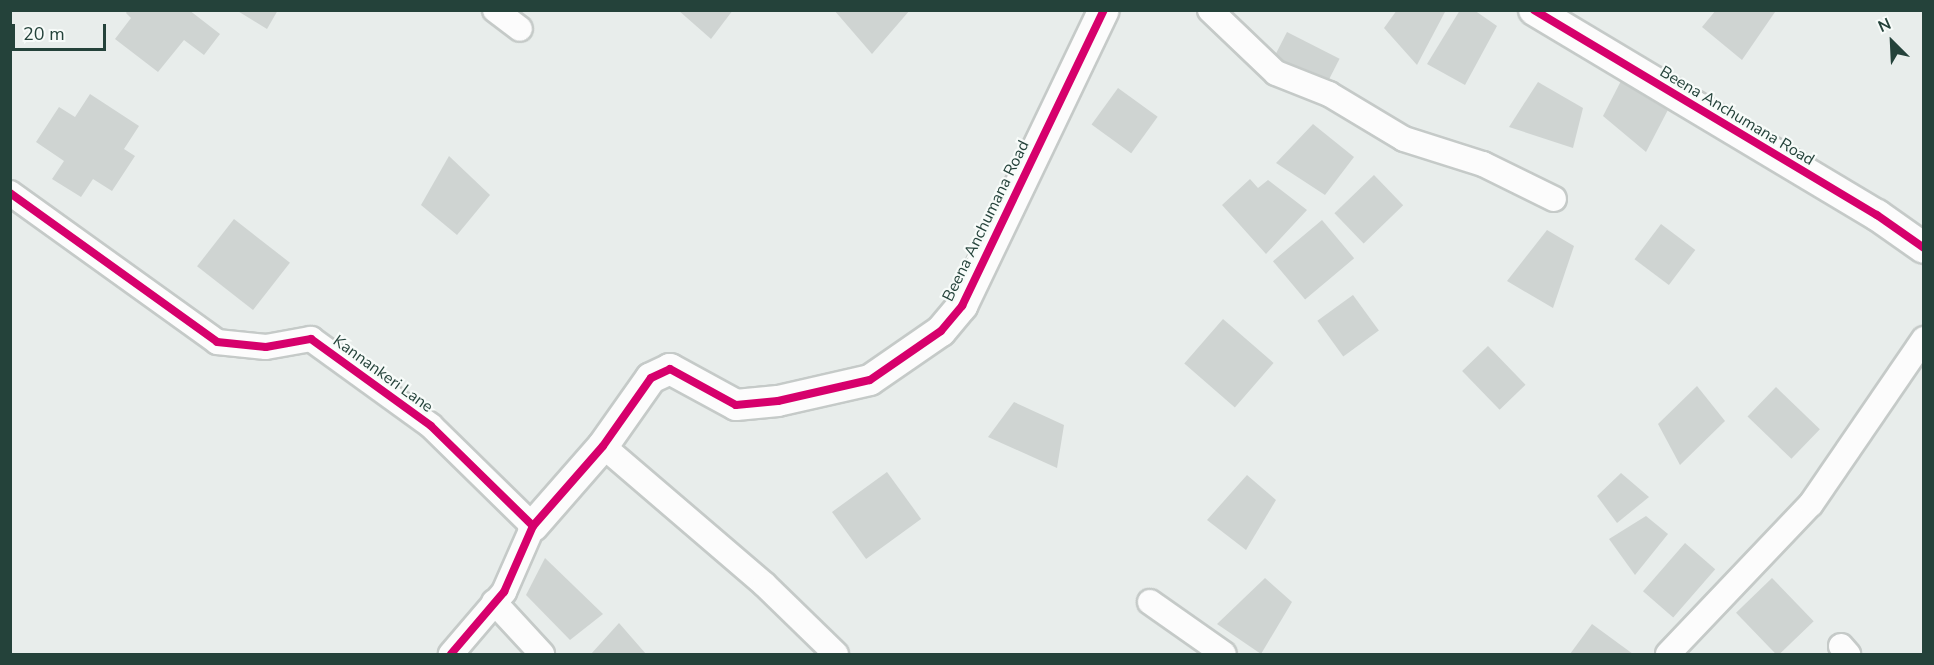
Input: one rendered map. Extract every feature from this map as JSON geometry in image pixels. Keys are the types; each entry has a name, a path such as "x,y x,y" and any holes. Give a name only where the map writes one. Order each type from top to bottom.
{"street":[{"path":"495,10 520,29"},
{"name":"Beena Anchumana Road","path":"451,654 483,621 494,602 504,592 533,526 603,446 651,378 670,369 736,405 778,401 823,393 870,380 941,331 962,306 1104,10"},
{"path":"1209,10 1276,73 1329,94 1404,139 1483,164 1554,200"},
{"name":"Beena Anchumana Road","path":"1534,10 1877,215 1923,248"},
{"name":"Kannankeri Lane","path":"14,202 216,342 266,347 311,339 431,426 533,526"},
{"path":"1668,654 1811,504 1923,339"},
{"path":"603,446 765,585 836,654"},
{"path":"494,602 542,654"},
{"path":"1150,602 1224,654"}],"building":[{"path":"128,10 189,10 220,34 204,55 184,40 158,72 115,39 131,18 126,13"},
{"path":"236,10 278,10 267,29"},
{"path":"678,10 733,10 711,39"},
{"path":"834,10 910,10 872,54"},
{"path":"1397,10 1446,10 1417,65 1384,28"},
{"path":"1460,10 1474,10 1497,26 1465,85 1427,64"},
{"path":"1716,10 1774,10 1775,12 1742,60 1702,27"},
{"path":"1287,32 1340,59 1326,85 1274,58"},
{"path":"1623,77 1671,104 1646,152 1603,116"},
{"path":"1538,82 1583,108 1573,148 1509,127"},
{"path":"1118,88 1158,117 1131,153 1092,124"},
{"path":"90,94 139,126 124,149 135,156 112,191 93,179 81,197 52,179 64,161 36,142 59,107 75,117"},
{"path":"1313,124 1354,157 1325,195 1276,163"},
{"path":"449,156 490,195 457,235 421,205"},
{"path":"1374,175 1403,205 1364,243 1334,213"},
{"path":"1250,179 1258,188 1268,180 1307,210 1266,254 1222,205"},
{"path":"234,219 290,263 253,310 197,266"},
{"path":"1322,220 1354,258 1305,299 1273,261"},
{"path":"1661,224 1695,250 1669,285 1635,259"},
{"path":"1547,230 1574,246 1553,308 1507,281"},
{"path":"1353,295 1379,331 1343,356 1317,321"},
{"path":"1223,319 1274,363 1235,407 1184,364"},
{"path":"1488,346 1526,385 1500,410 1462,371"},
{"path":"1697,386 1725,421 1680,465 1658,424"},
{"path":"1776,387 1820,429 1791,459 1748,416"},
{"path":"1014,402 1064,425 1057,468 988,437"},
{"path":"887,472 921,519 866,559 832,512"},
{"path":"1621,473 1649,497 1617,523 1597,496"},
{"path":"1247,475 1276,500 1246,550 1207,520"},
{"path":"1646,516 1668,534 1635,575 1609,539"},
{"path":"1685,543 1715,569 1673,618 1643,591"},
{"path":"545,558 603,614 570,640 526,595"},
{"path":"1265,578 1292,602 1261,654 1217,624"},
{"path":"1772,578 1814,621 1780,654 1776,654 1736,613"},
{"path":"619,623 646,654 591,654"},
{"path":"1592,624 1633,654 1570,654"}],"cycle path":[{"path":"451,654 504,592 533,526 603,446 651,378 670,369 736,405 778,401 870,380 941,331 962,306 1104,10"},
{"path":"1534,10 1877,215 1924,248"},
{"path":"10,193 217,342 266,347 311,339 431,426 533,526"}]}
